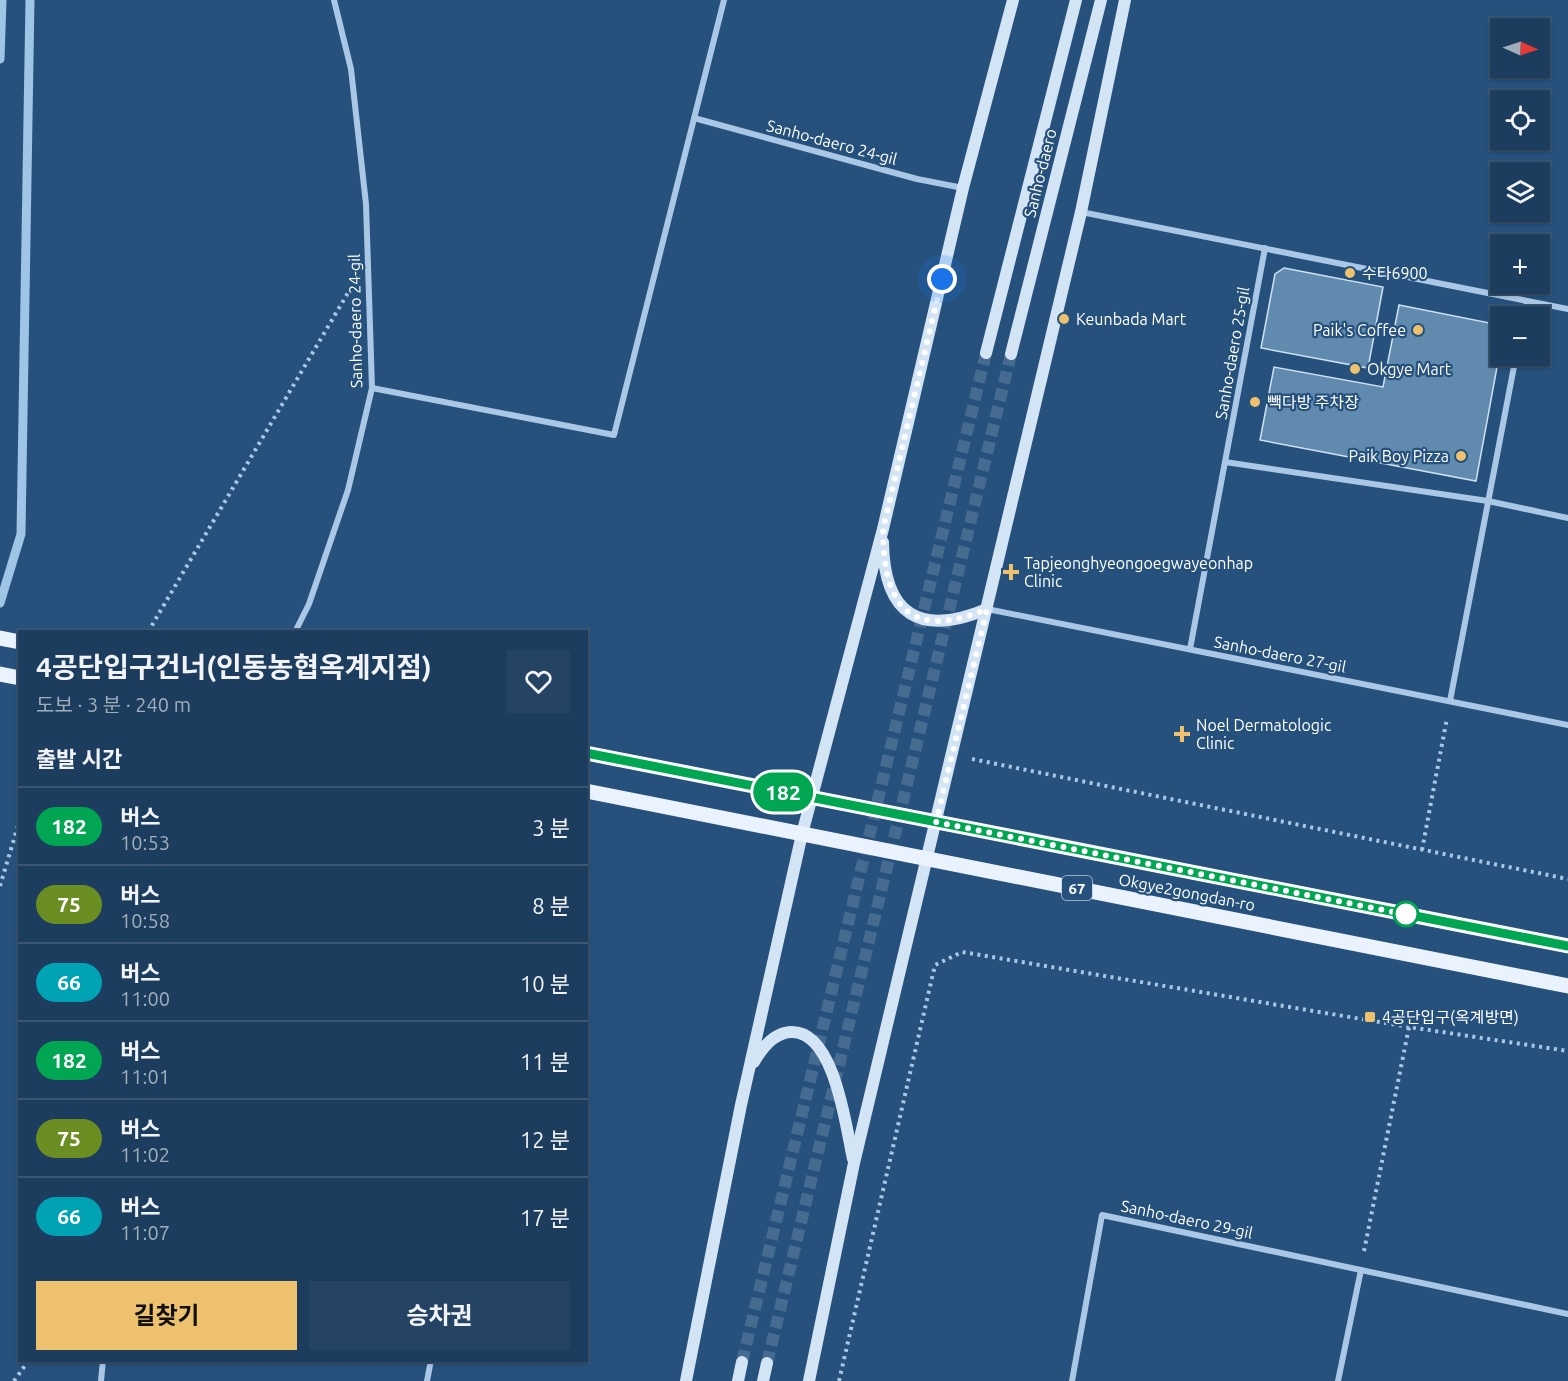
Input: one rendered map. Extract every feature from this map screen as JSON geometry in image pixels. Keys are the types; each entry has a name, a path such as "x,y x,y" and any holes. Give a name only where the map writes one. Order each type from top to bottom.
{"main road":[{"path":"0,638 18,642"},
{"path":"0,674 18,678"},
{"name":"Okgye2gongdan-ro","path":"588,753 1568,946"},
{"name":"Okgye2gongdan-ro","path":"588,791 1568,986"}],"street":[{"name":"Sanho-daero 24-gil","path":"296,630 309,604 348,490 372,388 366,204 351,69 334,0"},
{"path":"372,388 614,435 724,0"},
{"path":"686,1381 748,1073 802,834 883,529 963,188 1013,0"},
{"name":"Sanho-daero","path":"986,353 1077,0"},
{"name":"Sanho-daero","path":"1011,354 1101,0"},
{"path":"809,1381 854,1163 1081,212 1125,0"},
{"name":"Sanho-daero 24-gil","path":"694,118 917,179 963,188"},
{"path":"1081,212 1568,309"},
{"name":"Sanho-daero 25-gil","path":"1190,649 1265,248"},
{"path":"1526,306 1527,301"},
{"path":"1450,701 1514,366"},
{"path":"1225,462 1488,501 1568,518"},
{"path":"883,529 883,555 888,579 895,596 914,617 930,621 951,620 987,609"},
{"name":"Sanho-daero 27-gil","path":"987,609 1568,725"},
{"path":"748,1073 759,1053 780,1034 799,1032 815,1041 831,1068 854,1163"},
{"name":"Sanho-daero 29-gil","path":"1072,1381 1102,1215 1568,1314"},
{"path":"1338,1381 1361,1270"},
{"path":"100,1381 103,1362"},
{"path":"427,1381 431,1362"},
{"path":"738,1381 742,1362"},
{"path":"763,1381 767,1363"}],"path":[{"path":"149,630 368,260"},
{"path":"1422,850 1450,701"},
{"path":"952,756 1568,879"},
{"path":"0,886 18,826"},
{"path":"839,1381 935,965 962,952 1409,1027 1568,1051"},
{"path":"1361,1270 1409,1027"},
{"path":"14,1381 28,1362"}],"building":[{"path":"1284,268 1383,287 1368,368 1261,348 1275,274"},
{"path":"1399,305 1490,323 1490,366 1497,366 1476,481 1260,440 1274,367 1383,387"}],"waterway":[{"path":"0,59 2,0"},
{"path":"0,603 21,534 30,0"}],"tunnel":[{"path":"742,1362 986,353"},
{"path":"767,1363 1011,354"}],"bus line":[{"name":"182","path":"588,753 1568,946"}],"place":[{"name":"수타6900","path":"1350,273"},
{"name":"Keunbada Mart","path":"1064,319"},
{"name":"Paik's Coffee","path":"1418,330"},
{"name":"Okgye Mart","path":"1355,369"},
{"name":"빽다방 주차장","path":"1255,402"},
{"name":"Paik Boy Pizza","path":"1461,456"},
{"name":"Tapjeonghyeongoegwayeonhap Clinic","path":"1011,572"},
{"name":"Noel Dermatologic Clinic","path":"1182,734"},
{"name":"4공단입구(옥계방면)","path":"1370,1017"}],"route":[{"path":"942,279 883,529 883,555 888,579 895,596 914,617 936,621 951,620 987,609 936,822 1409,915 1406,914"}]}
